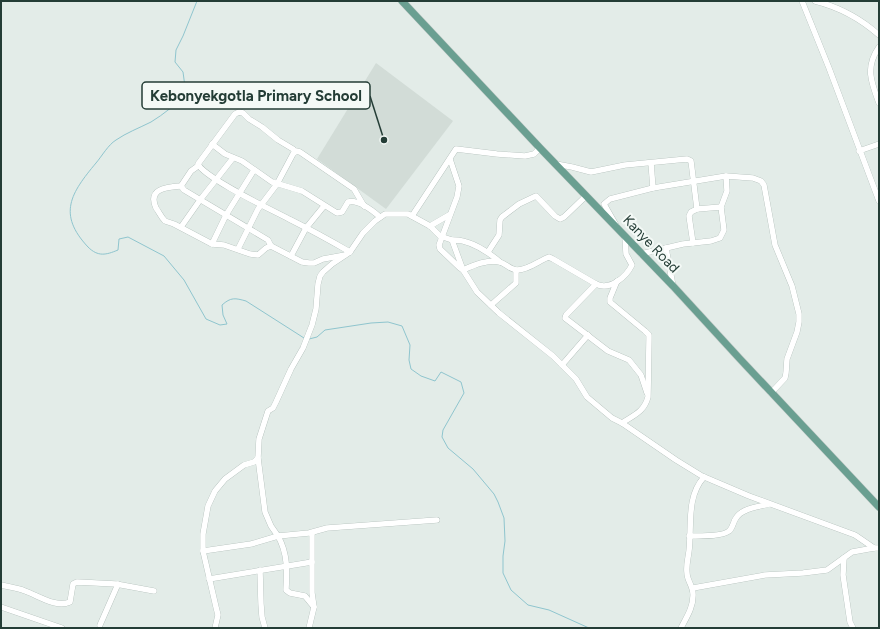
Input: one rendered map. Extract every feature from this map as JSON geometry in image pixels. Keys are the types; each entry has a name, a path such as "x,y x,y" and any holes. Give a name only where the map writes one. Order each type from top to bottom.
{"main road":[{"name":"Kanye Road","path":"402,1 540,148 673,286 771,393 879,507"}],"street":[{"path":"802,1 840,96 879,201"},
{"path":"815,1 859,19 879,35"},
{"path":"879,47 871,60 870,72 879,103"},
{"path":"271,246 256,255 224,245 212,244 181,227 163,220 154,203 156,194 160,190 181,186 191,171 198,166 198,162 235,114 240,112 278,140 294,149 296,152 300,152 354,189 364,206"},
{"path":"212,144 225,154 242,161 277,184 302,191 324,206 338,213 342,212 349,202 354,202 364,206 380,217"},
{"path":"860,151 879,144"},
{"path":"412,216 454,151 458,149 525,156 534,154 540,148"},
{"path":"238,249 262,204 277,184 293,154 296,152"},
{"path":"181,227 233,158"},
{"path":"450,159 459,186 457,197 439,245 440,249 463,270"},
{"path":"556,164 591,172 625,165 651,164 688,159 691,161 697,209"},
{"path":"651,164 653,188"},
{"path":"198,166 204,172 239,194 262,204 349,254"},
{"path":"212,244 226,215 254,170"},
{"path":"641,254 720,238 724,230 721,206 727,191 726,176"},
{"path":"618,229 605,206 605,202 610,198 653,188 726,176 753,178 761,181 764,185 775,245 792,286 799,314 797,332 787,359 785,378 771,393"},
{"path":"181,186 184,190 200,200 268,240 271,246 302,262 311,264 349,254"},
{"path":"488,252 499,235 500,220 502,217 522,202 537,196 555,216 560,219 586,196"},
{"path":"291,256 306,228 324,206"},
{"path":"693,243 689,213 697,209 721,206"},
{"path":"314,608 305,596 287,592 286,590 285,550 271,526 265,512 258,458 259,439 268,411 273,408 291,369 303,348 312,325 316,309 319,280 323,272 332,264 349,254 363,233 380,217 390,214 404,214 412,216 430,226 442,237 452,240 460,240 488,252 500,262 516,270 525,268 547,258 551,258 596,284 603,286 617,282"},
{"path":"430,226 449,215"},
{"path":"622,423 641,411 645,406 648,397 649,335 610,302 611,295 617,282 632,265 626,254 625,236"},
{"path":"452,240 463,270 477,292 562,365 576,379 587,397 612,418 704,477 769,504 854,535 876,548"},
{"path":"666,248 673,286"},
{"path":"325,260 332,264"},
{"path":"325,260 327,268"},
{"path":"463,270 480,264 500,262"},
{"path":"491,305 516,283 516,270"},
{"path":"596,284 565,316 566,319 608,351 629,360 641,375 648,397"},
{"path":"562,365 588,335"},
{"path":"215,628 217,622 216,607 203,551 203,534 207,511 215,491 229,476 244,465 257,460 258,458"},
{"path":"682,628 692,606 693,598 693,588 688,581 686,565 689,552 689,536 694,495 697,486 704,477"},
{"path":"689,536 727,533 740,513 752,508 769,504"},
{"path":"203,551 252,544 278,536 312,533 326,528 437,520"},
{"path":"309,628 314,608 312,593 312,533"},
{"path":"693,588 765,575 827,570 852,552 876,548"},
{"path":"844,558 843,575 850,622 853,628"},
{"path":"209,578 312,562"},
{"path":"260,570 262,618 266,628"},
{"path":"1,585 24,590 52,602 63,604 70,602 74,582 118,584 154,591"},
{"path":"100,625 118,584"},
{"path":"1,607 62,628"},
{"path":"217,622 222,628"}],"shaded area":[{"path":"376,63 453,121 386,209 317,159"}],"waterway":[{"path":"197,1 176,50 175,62 183,72 186,94 174,106 151,122 113,142 87,174 74,194 70,214 73,224 78,235 88,247 99,254 106,254 118,250 119,239 128,237 164,256 184,280 206,319 220,325 227,324 223,315 222,305 231,299 239,299 246,301 304,338"},
{"path":"309,339 317,337 325,330 388,322 402,326 410,345 409,360 411,369 421,376 435,381 441,372 461,382 464,393 443,430 442,437 448,448 473,469 494,494 498,502 504,518 505,541 503,573 511,590 528,605 549,610 589,628"}],"place":[{"name":"Kebonyekgotla Primary School","path":"384,140"}]}
